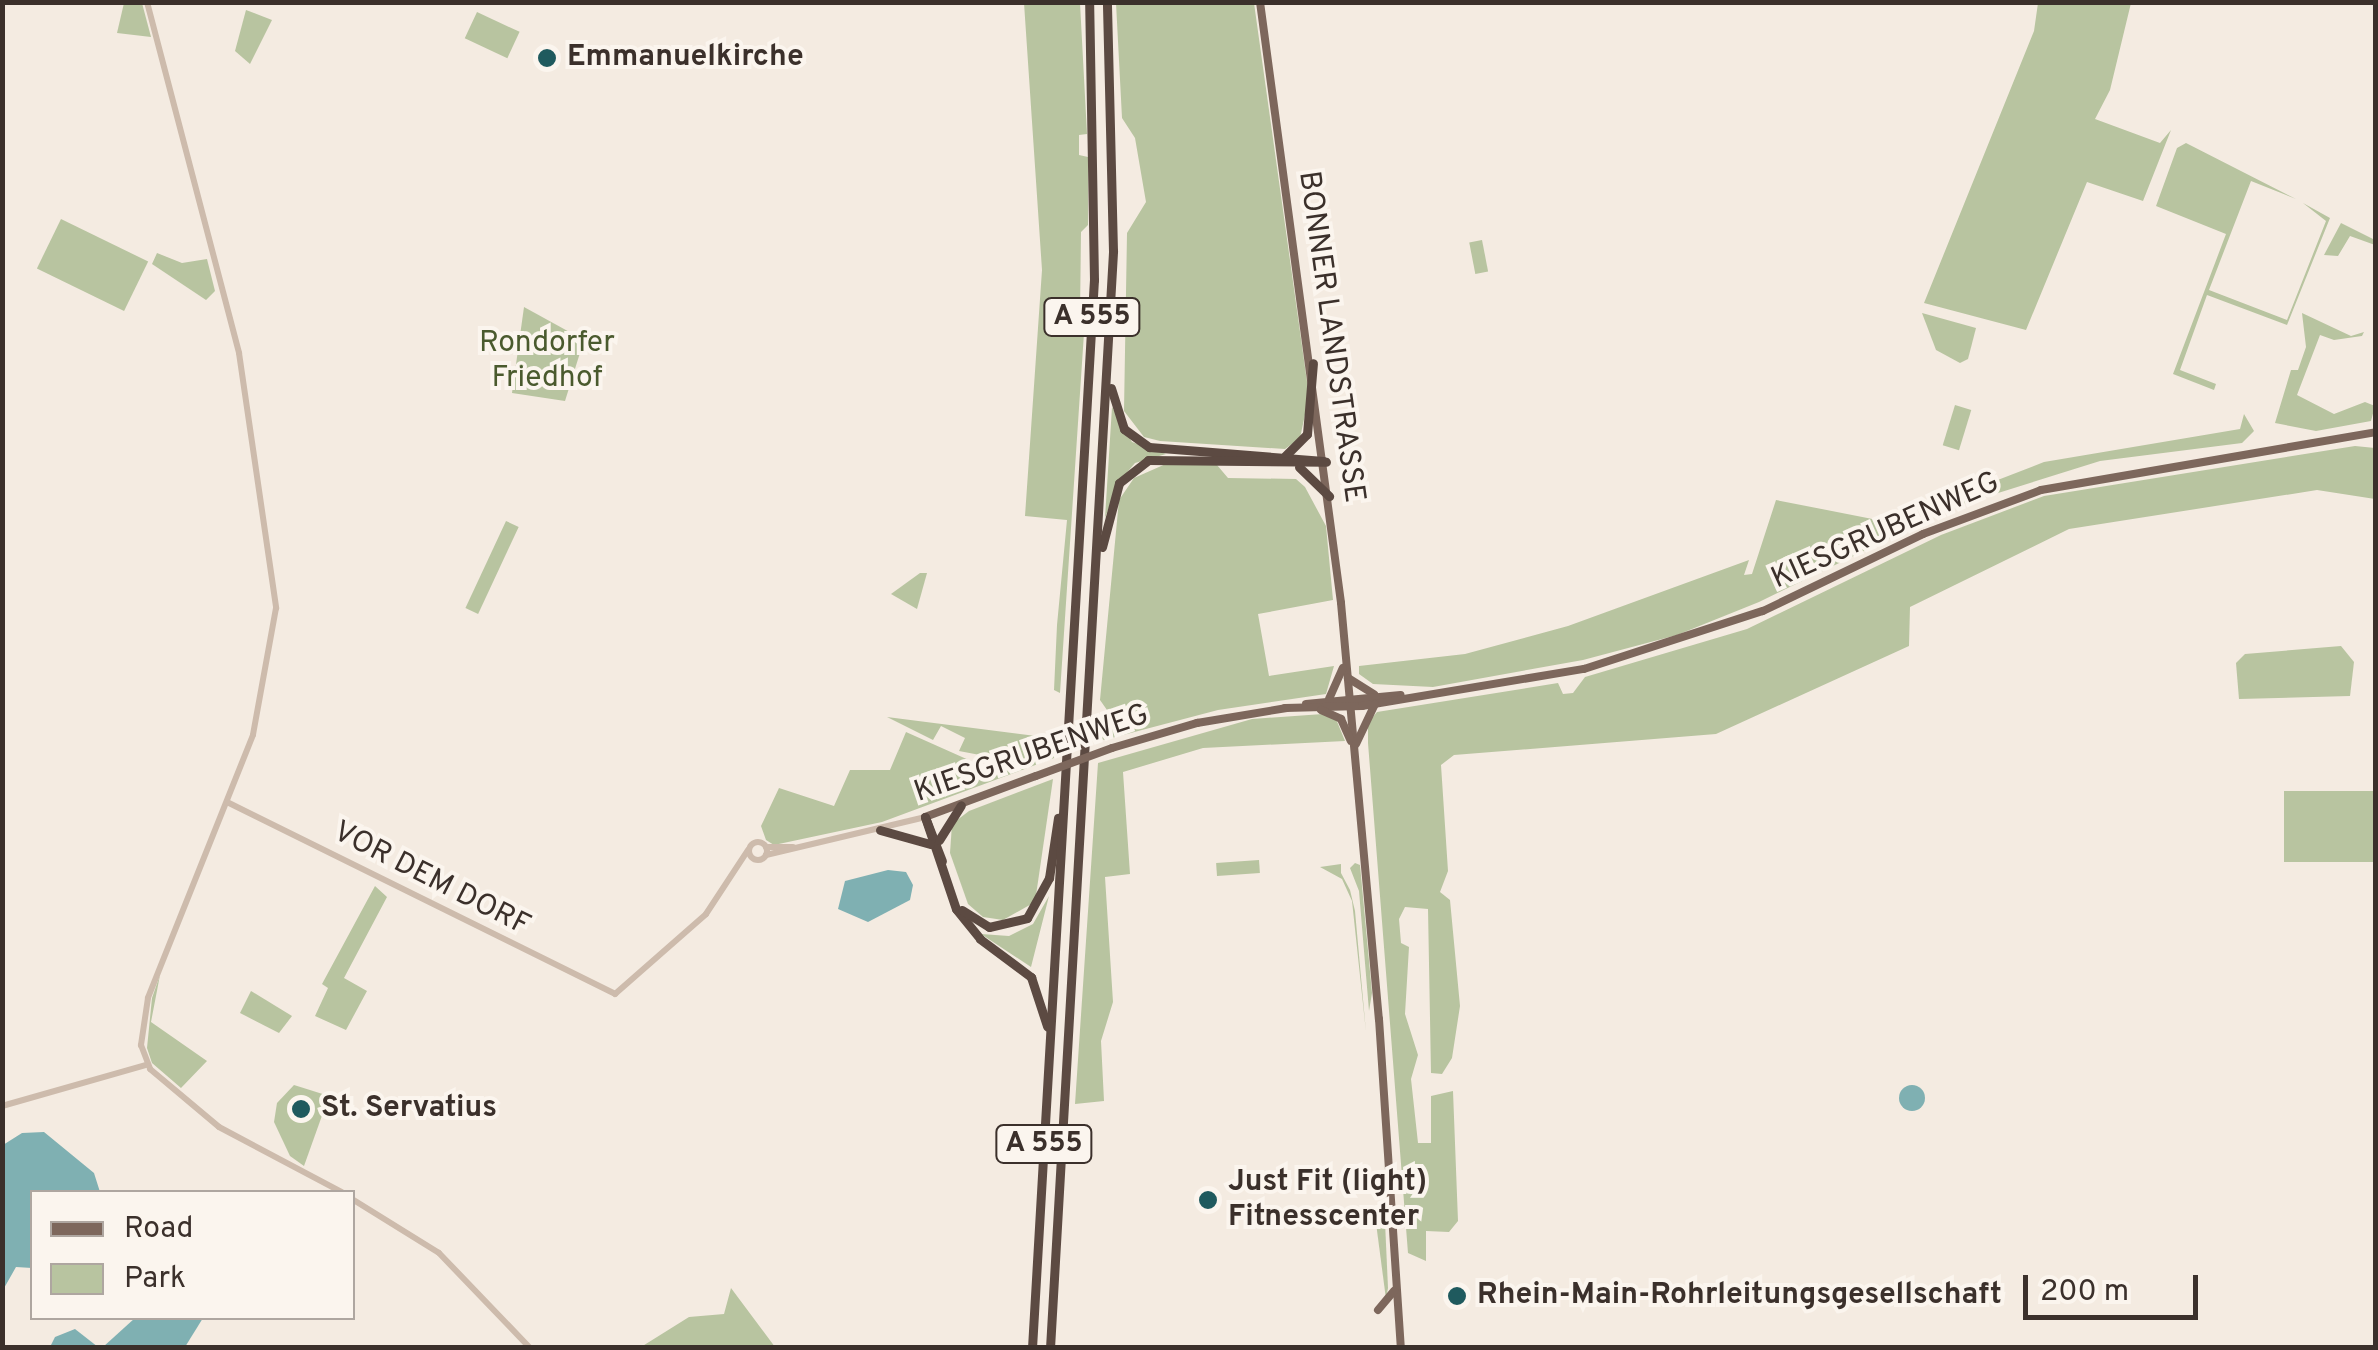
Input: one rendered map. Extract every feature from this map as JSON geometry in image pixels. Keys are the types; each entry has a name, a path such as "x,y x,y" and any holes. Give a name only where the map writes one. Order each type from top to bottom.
{"highway":[{"name":"A 555","path":"1032,1348 1094,280 1089,2"},
{"name":"A 555","path":"1050,1348 1108,367 1114,176 1107,2"},
{"path":"1282,457 1307,434 1313,364"},
{"path":"1108,367 1116,416 1135,440 1167,450 1326,462"},
{"path":"1095,594 1111,504 1131,468 1170,457 1291,466 1326,462"},
{"path":"1291,466 1315,477 1329,496"},
{"path":"951,893 981,924 1005,928 1027,918 1049,878 1065,786"},
{"path":"934,843 961,806"},
{"path":"926,817 966,925 1039,988 1050,1054"},
{"path":"880,830 934,843"}],"main road":[{"name":"BONNER LANDSTRASSE","path":"1260,2 1326,462 1355,749 1401,1348"},
{"name":"KIESGRUBENWEG","path":"1285,708 1420,695 1584,669 1678,642 2040,490 2376,432"},
{"path":"1329,700 1345,657"},
{"path":"1348,678 1375,700 1355,749"},
{"name":"KIESGRUBENWEG","path":"926,817 1112,748 1197,723 1329,700 1351,702"},
{"path":"1315,708 1341,719 1355,749"},
{"path":"1378,1310 1396,1287"}],"street":[{"path":"147,2 243,381 276,608 266,687 229,802 148,998 141,1032 146,1065 239,1140 338,1190"},
{"name":"VOR DEM DORF","path":"229,802 615,994 706,914 736,866"},
{"name":"KIESGRUBENWEG","path":"766,851 880,830 926,817"},
{"path":"755,842 766,851 752,859 736,866 755,842"},
{"path":"748,850 752,859"},
{"path":"2,1106 146,1065"},
{"path":"355,1201 418,1236 485,1295 530,1348"}],"green space":[{"path":"124,3 142,3 151,37 117,33"},
{"path":"1024,3 1080,3 1087,134 1079,135 1079,155 1088,157 1088,225 1081,232 1080,315 1085,318 1060,693 1054,690 1067,520 1025,516 1042,270"},
{"path":"1116,3 1254,3 1309,396 1300,438 1285,449 1160,441 1144,437 1124,411 1127,233 1146,202 1135,138 1122,118"},
{"path":"2038,3 2131,3 2110,90 2095,119 2160,143 2171,130 2143,201 2087,182 2026,330 1924,303 2034,31"},
{"path":"246,10 272,20 250,64 235,51"},
{"path":"477,12 520,32 507,58 465,38"},
{"path":"2186,143 2296,199 2251,181 2209,290 2287,320 2326,221 2303,203 2330,218 2287,325 2207,295 2180,370 2216,384 2214,390 2173,374 2226,234 2156,206 2177,148"},
{"path":"61,219 148,262 124,311 37,268"},
{"path":"2341,223 2375,240 2375,245 2350,236 2338,256 2324,255"},
{"path":"1482,240 1488,271 1475,274 1469,242"},
{"path":"157,253 182,263 207,259 215,291 206,300 152,264"},
{"name":"Rondorfer Friedhof","path":"524,307 584,340 565,401 512,393"},
{"path":"1922,313 1976,328 1968,359 1960,363 1936,350"},
{"path":"2302,313 2351,336 2364,332 2362,336 2334,340 2320,335 2297,395 2334,414 2365,402 2375,406 2371,421 2316,431 2275,423 2291,370 2298,370 2306,347"},
{"path":"1955,405 1971,410 1959,450 1943,445"},
{"path":"1112,407 1132,442 1166,454 1135,463 1118,483 1105,518"},
{"path":"2244,414 2254,431 2242,443 2100,461 1963,504 1964,493 2044,462 2240,429"},
{"path":"2355,446 2375,448 2375,499 2317,490 2069,529 1910,607 1909,646 1716,734 1454,755 1441,765 1448,871 1440,892 1450,900 1460,1006 1452,1058 1442,1074 1431,1073 1428,909 1405,907 1399,919 1401,943 1409,947 1405,1014 1418,1055 1411,1079 1418,1143 1431,1143 1431,1096 1453,1091 1458,1221 1449,1232 1426,1231 1426,1261 1408,1253 1368,743 1368,723 1377,712 1558,683 1563,694 1573,693 1585,677 1747,629 1941,535 2044,496"},
{"path":"1168,463 1217,465 1228,478 1296,479 1305,487 1326,526 1333,600 1258,614 1269,676 1334,666 1326,694 1218,710 1104,740 1096,735 1098,722 1130,714 1131,708 1107,710 1100,700 1119,500 1134,478"},
{"path":"1776,500 1913,527 1759,602 1677,635 1583,660 1433,687 1373,684 1359,674 1359,666 1465,654 1568,626 1749,560 1744,575 1752,574"},
{"path":"506,521 519,527 478,614 465,608"},
{"path":"920,573 927,573 917,609 891,594"},
{"path":"2341,646 2354,662 2350,696 2239,699 2236,663 2245,654"},
{"path":"1323,714 1336,719 1345,741 1203,748 1123,772 1130,874 1105,877 1113,1002 1101,1041 1104,1101 1075,1104 1098,763 1252,719"},
{"path":"887,717 1052,738 1054,758 882,822 774,845 766,840 761,826 779,788 834,806 850,770 890,770 906,732 971,761 971,770 987,771 1001,759 959,751 965,738 941,726 933,740"},
{"path":"1053,779 1035,902 1003,920 983,917 968,904 950,853 952,824 969,811"},
{"path":"2284,791 2375,791 2375,862 2284,862"},
{"path":"1259,860 1260,873 1217,876 1216,863"},
{"path":"1355,863 1360,865 1372,993 1369,1011 1359,891 1350,868"},
{"path":"1341,864 1355,911 1366,1032 1352,901 1342,879 1320,867"},
{"path":"375,886 387,897 344,978 367,991 346,1030 315,1016 328,988 322,984"},
{"path":"1049,896 1031,967 981,934 1009,936 1033,924"},
{"path":"160,975 151,1022 207,1061 181,1088 152,1063 147,1048 152,998"},
{"path":"251,991 292,1016 279,1033 240,1013"},
{"path":"294,1085 329,1096 304,1166 290,1156 274,1122 277,1103"},
{"path":"1385,1222 1388,1288 1386,1299 1376,1223"},
{"path":"731,1288 775,1347 641,1347 689,1317 724,1314"}],"water":[{"path":"888,870 906,872 913,885 910,900 868,922 838,909 845,881"},
{"path":"1912,1085 1921,1089 1925,1098 1921,1107 1912,1111 1903,1107 1899,1098 1903,1089"},
{"path":"44,1132 94,1173 99,1190 30,1190 30,1268 16,1267 3,1290 3,1145 22,1133"},
{"path":"133,1320 202,1320 185,1347 103,1347"},
{"path":"75,1329 98,1347 50,1347 55,1337"}],"place":[{"name":"Emmanuelkirche","path":"547,58"},
{"name":"St. Servatius","path":"301,1109"},
{"name":"Just Fit (light) Fitnesscenter","path":"1208,1200"},
{"name":"Rhein-Main-Rohrleitungsgesellschaft","path":"1457,1296"}]}
